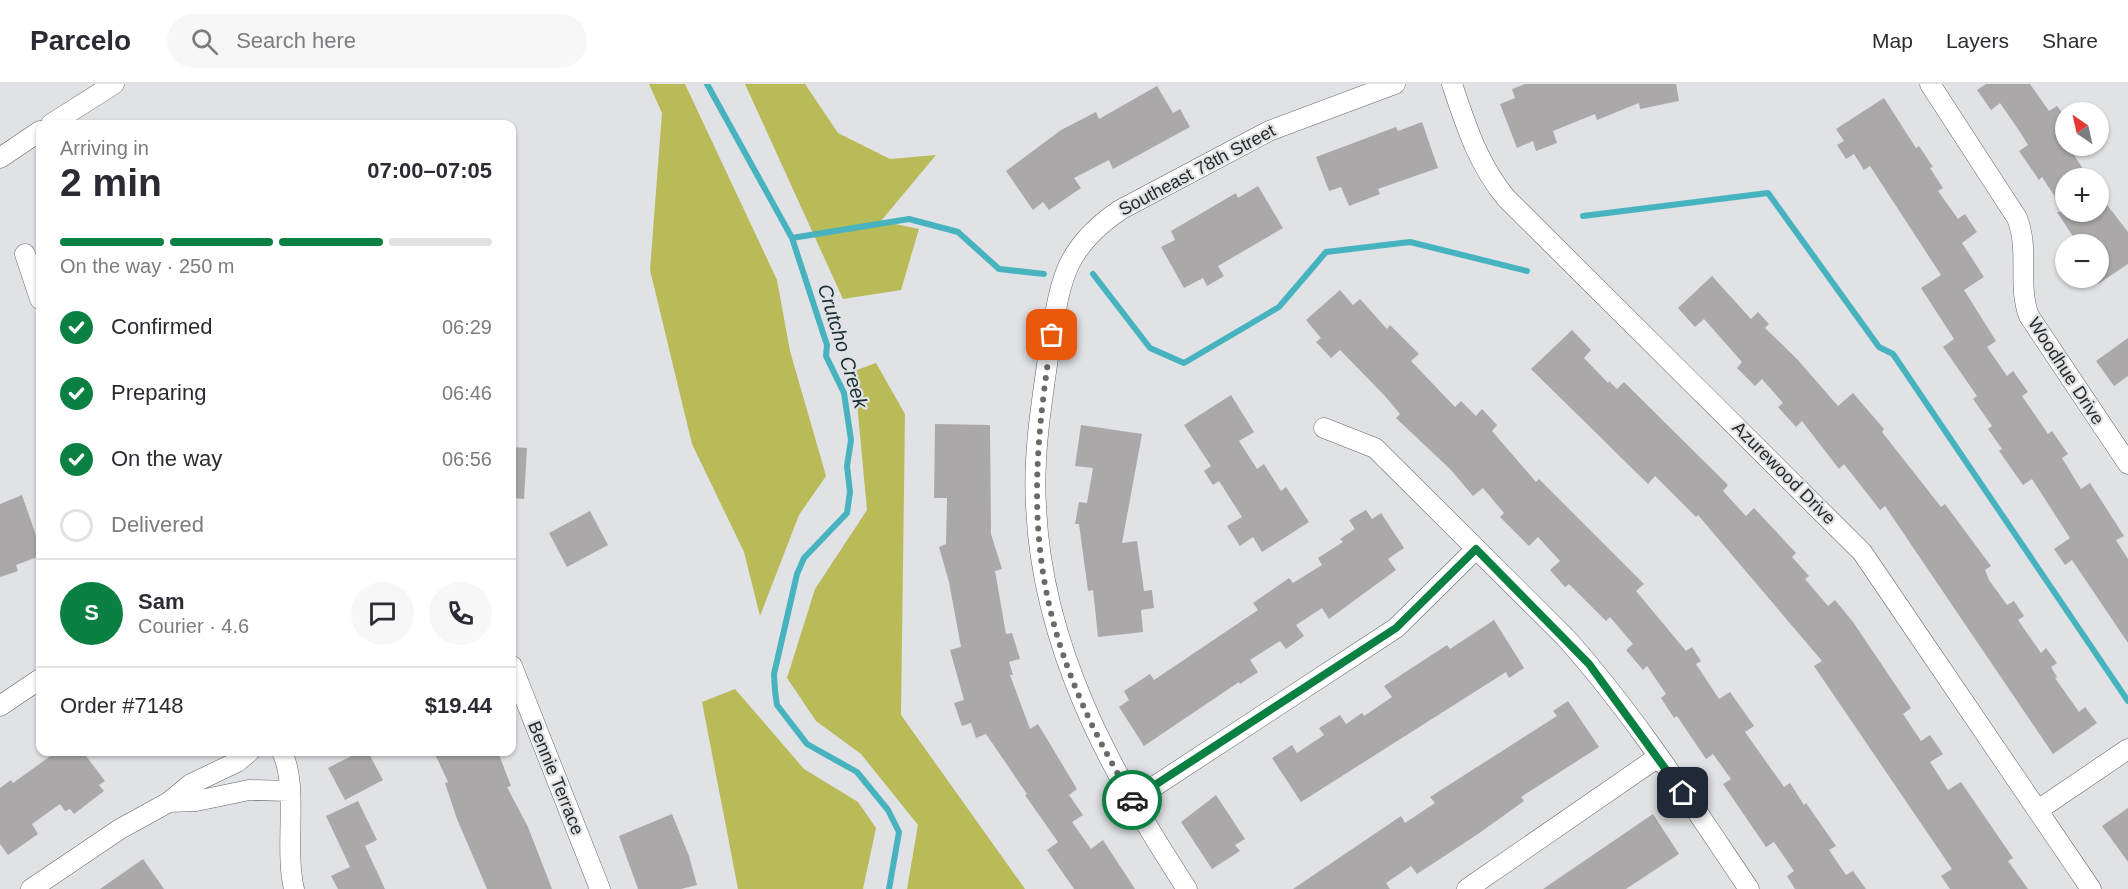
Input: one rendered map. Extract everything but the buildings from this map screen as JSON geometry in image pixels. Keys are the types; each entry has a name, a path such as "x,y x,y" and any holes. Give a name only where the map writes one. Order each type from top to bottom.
{"street":[{"path":"57,120 114,84"},
{"name":"Southeast 78th Street","path":"1187,889 1132,801 1073,681 1052,616 1043,579 1036,506 1036,465 1040,412 1060,287 1067,266 1078,246 1101,223 1269,131 1395,84"},
{"name":"Azurewood Drive","path":"1452,84 1474,148 1495,185 1862,552 2091,889"},
{"name":"Woodhue Drive","path":"1930,84 2017,218 2024,238 2022,288 2029,316 2121,440 2128,464"},
{"path":"0,158 36,135"},
{"path":"25,254 36,287"},
{"path":"1324,428 1375,448 1589,664 1658,757 1749,889"},
{"path":"1132,801 1396,628 1476,549"},
{"name":"Bennie Terrace","path":"516,676 600,889"},
{"path":"0,706 36,682"},
{"path":"2038,810 2128,749"},
{"path":"31,889 138,818 169,802 191,783 230,766 244,756"},
{"path":"283,756 289,771 289,838 294,889"},
{"path":"1467,889 1658,757"},
{"path":"230,766 237,792"},
{"path":"169,802 196,801 237,792 290,791"}],"shaded area":[{"path":"649,84 685,84 777,280 790,351 826,476 799,515 760,616 744,552 692,444 650,270 662,113"},
{"path":"745,84 805,84 838,133 890,159 936,155 881,221 919,229 901,290 843,299"},
{"path":"876,363 905,414 901,715 1025,889 907,889 918,825 861,754 816,721 787,678 815,589 867,510 854,371"},
{"path":"735,689 804,769 858,802 876,828 863,889 738,889 702,702"}],"waterway":[{"name":"Crutcho Creek","path":"707,84 792,238 827,345 826,356 844,393 851,440 847,466 850,492 847,513 804,558 797,574 774,674 777,705 807,744 857,772 888,810 899,832 889,889"},
{"path":"1583,216 1768,193 1879,347 1893,354 2128,701"},
{"path":"792,238 909,219 958,232 999,269 1044,274"},
{"path":"1093,274 1150,348 1184,363 1279,307 1326,252 1410,242 1527,271"}],"way so far":[{"path":"1052,335 1040,412 1036,465 1036,506 1043,579 1061,649 1082,704 1132,800"}],"route":[{"path":"1132,800 1396,628 1476,549 1589,664 1683,793"}]}
